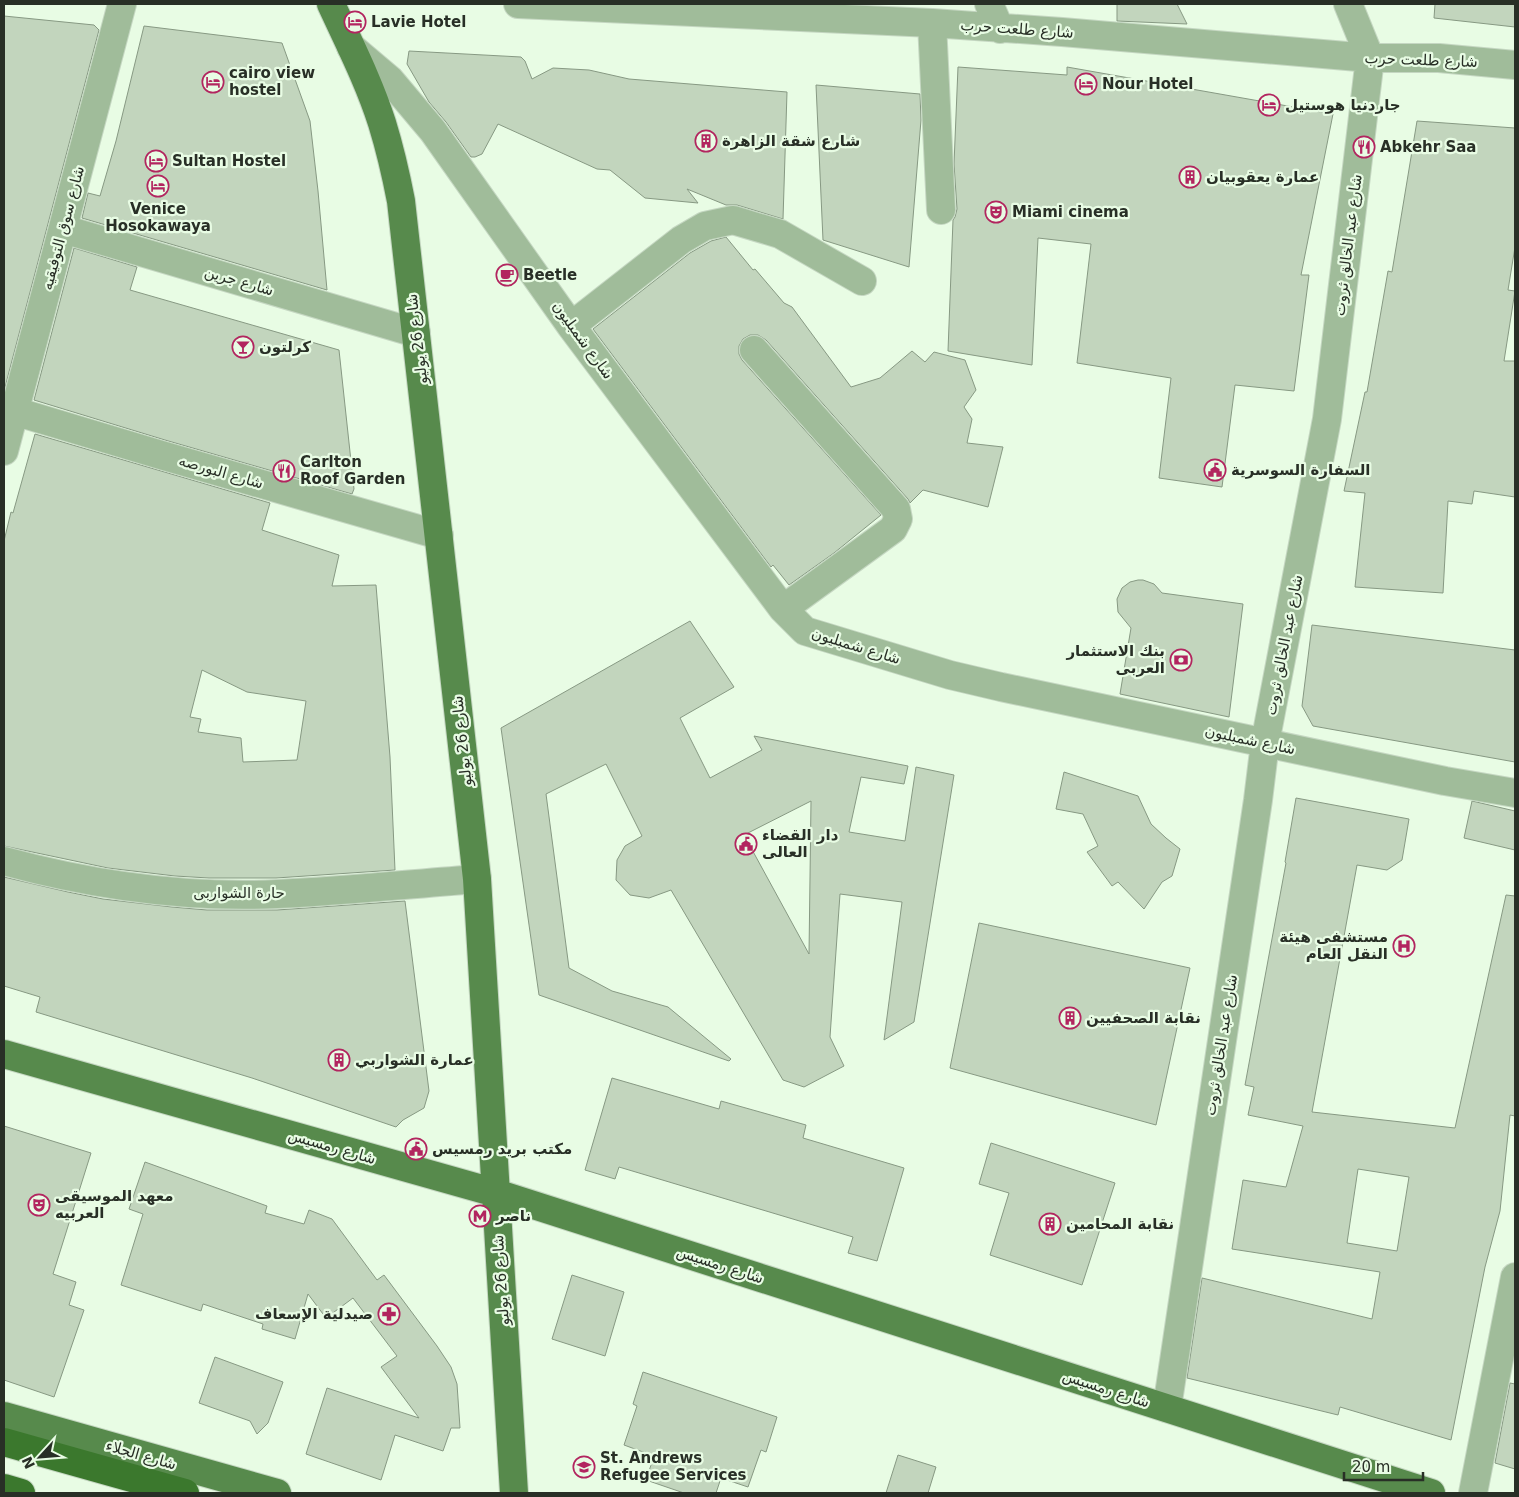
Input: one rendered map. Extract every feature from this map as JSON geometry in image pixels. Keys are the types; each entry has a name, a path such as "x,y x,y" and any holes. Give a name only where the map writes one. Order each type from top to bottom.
{"highway":[{"path":"4,1442 185,1493"},
{"path":"4,1488 21,1493"}],"main road":[{"name":"شارع 26 يوليو","path":"331,4 368,84 382,122 393,161 401,201 477,879 514,1493"},
{"name":"شارع رمسيس","path":"4,1054 496,1193 1431,1493"},
{"name":"شارع الجلاء","path":"4,1416 277,1493"}],"street":[{"name":"شارع سوق التوفيقيه","path":"4,451 9,409 63,229 122,4"},
{"name":"شارع طلعت حرب","path":"525,4 932,23 1370,58 1439,58 1515,65"},
{"path":"989,4 1000,29"},
{"name":"شارع عبد الخالق ثروت","path":"1166,1408 1265,743 1327,419 1370,58 1348,4"},
{"path":"932,23 941,210"},
{"name":"شارع شمبليون","path":"351,46 390,80 423,119 571,326 782,609 805,631 950,675 1445,781 1515,793"},
{"path":"571,326 681,240 705,226 733,220 780,234 862,281"},
{"name":"شارع جرين","path":"63,229 416,333"},
{"path":"754,350 896,509 898,519 893,529 782,609"},
{"name":"شارع البورصه","path":"9,409 161,455 439,534"},
{"name":"حارة الشواربى","path":"4,861 39,871 117,885 197,893 276,894 477,879"},
{"path":"1473,1493 1515,1277"}],"building":[{"path":"1117,4 1177,4 1187,24 1117,21"},
{"path":"1435,4 1515,4 1515,27 1434,18"},
{"path":"4,16 94,25 99,30 4,391"},
{"path":"144,26 282,43 310,121 327,290 82,218 88,193 100,196 116,141"},
{"path":"409,51 521,57 525,61 532,79 553,68 589,70 629,79 787,92 783,219 737,205 726,205 687,189 698,203 645,198 610,170 597,169 498,124 482,154 471,157 429,102 407,64"},
{"path":"958,67 1067,75 1067,67 1333,114 1301,275 1309,275 1294,391 1235,385 1222,487 1159,478 1171,378 1077,363 1091,244 1038,238 1032,365 948,351 953,220 957,209 954,164"},
{"path":"816,85 920,94 921,120 909,267 823,240"},
{"path":"1417,121 1515,128 1515,247 1508,290 1515,291 1504,361 1515,361 1515,497 1474,491 1472,504 1448,501 1443,593 1355,587 1365,493 1344,491 1365,392 1367,392 1388,271 1392,272"},
{"path":"726,237 753,270 755,269 784,303 792,307 851,387 880,378 912,351 925,362 934,352 965,360 976,390 964,407 972,419 967,443 1003,447 988,507 923,490 910,503 766,340 758,335 750,335 743,339 739,346 739,354 742,360 881,515 834,553 789,585 773,565 771,567 593,329 690,253 711,241"},
{"path":"74,248 137,267 130,290 339,350 354,489 352,494 34,400"},
{"path":"35,434 270,503 262,530 339,555 332,586 376,585 390,757 395,870 276,878 175,876 108,868 4,846 4,541 11,512 13,513","holes":["202,670 247,692 306,701 297,760 243,762 241,738 198,732 201,719 190,717"]},
{"name":"بنك الاستثمار العربى","path":"1138,580 1154,584 1162,593 1243,604 1229,717 1120,694 1131,628 1118,612 1117,599 1122,588 1130,582"},
{"path":"690,621 734,687 680,718 710,778 762,750 754,736 908,766 904,784 861,777 849,832 905,841 916,767 954,775 914,1022 884,1040 902,902 840,894 830,1037 844,1066 804,1087 783,1080 671,890 649,898 630,895 616,880 617,860 625,846 642,836 606,764 546,794 569,968 612,991 668,1007 731,1059 729,1061 539,995 501,728","holes":["811,801 809,954 744,835"]},
{"path":"1312,625 1515,650 1515,762 1313,726 1302,706"},
{"path":"1064,772 1138,796 1151,824 1180,849 1172,876 1162,882 1144,909 1118,882 1112,886 1087,852 1098,846 1083,814 1056,809"},
{"path":"1296,798 1409,819 1402,860 1387,870 1357,865 1312,1112 1455,1128 1506,895 1515,896 1515,1116 1510,1115 1500,1211 1485,1267 1451,1440 1340,1407 1338,1415 1187,1378 1202,1278 1372,1319 1380,1272 1232,1249 1243,1180 1286,1187 1303,1126 1248,1115 1254,1087 1245,1085","holes":["1358,1169 1409,1177 1397,1251 1347,1243"]},
{"path":"1472,801 1515,811 1515,850 1464,838"},
{"path":"4,877 103,899 207,910 277,910 405,901 429,1091 424,1108 403,1120 396,1127 252,1078 36,1012 40,997 4,986"},
{"name":"نقابة الصحفيين","path":"979,923 1190,968 1156,1125 950,1068"},
{"path":"612,1078 719,1109 721,1101 806,1125 803,1138 904,1168 877,1261 848,1253 853,1237 619,1167 615,1179 585,1170"},
{"path":"4,1126 91,1153 53,1274 76,1282 69,1305 84,1310 54,1397 4,1380"},
{"name":"نقابة المحامين","path":"991,1143 1115,1183 1082,1285 990,1255 1009,1193 979,1184"},
{"path":"145,1162 267,1206 265,1213 304,1224 309,1210 332,1219 377,1280 384,1275 451,1367 457,1384 460,1428 451,1428 443,1451 395,1435 381,1480 306,1454 327,1388 419,1418 381,1367 397,1356 353,1298 326,1318 308,1294 295,1339 262,1329 263,1324 203,1304 201,1311 121,1285 143,1214 129,1209"},
{"path":"572,1275 624,1292 605,1356 552,1339"},
{"path":"215,1357 283,1382 268,1423 257,1434 250,1421 199,1403"},
{"path":"643,1372 777,1417 766,1452 761,1450 748,1487 721,1478 716,1493 684,1493 646,1480 654,1456 624,1445 637,1406 633,1404"},
{"path":"1510,1383 1515,1384 1515,1469 1495,1463"},
{"path":"898,1455 936,1467 928,1493 886,1493"}],"place":[{"name":"Lavie Hotel","path":"355,22"},
{"name":"cairo view hostel","path":"213,82"},
{"name":"Nour Hotel","path":"1086,84"},
{"name":"جاردنيا هوستيل","path":"1269,105"},
{"name":"شارع شقة الزاهرة","path":"706,141"},
{"name":"Abkehr Saa","path":"1364,147"},
{"name":"Sultan Hostel","path":"156,161"},
{"name":"عمارة يعقوبيان","path":"1190,177"},
{"name":"Venice Hosokawaya","path":"158,186"},
{"name":"Miami cinema","path":"996,212"},
{"name":"Beetle","path":"507,275"},
{"name":"كرلتون","path":"243,347"},
{"name":"السفارة السوسرية","path":"1215,470"},
{"name":"Carlton Roof Garden","path":"284,471"},
{"name":"بنك الاستثمار العربى","path":"1181,660"},
{"name":"دار القضاء العالى","path":"746,844"},
{"name":"مستشفى هيئة النقل العام","path":"1404,946"},
{"name":"نقابة الصحفيين","path":"1070,1018"},
{"name":"عمارة الشواربي","path":"339,1060"},
{"name":"مكتب بريد رمسيس","path":"416,1149"},
{"name":"معهد الموسيقى العربيه","path":"39,1205"},
{"name":"ناصر","path":"480,1216"},
{"name":"نقابة المحامين","path":"1050,1224"},
{"name":"صيدلية الإسعاف","path":"389,1314"},
{"name":"St. Andrews Refugee Services","path":"584,1467"}]}
